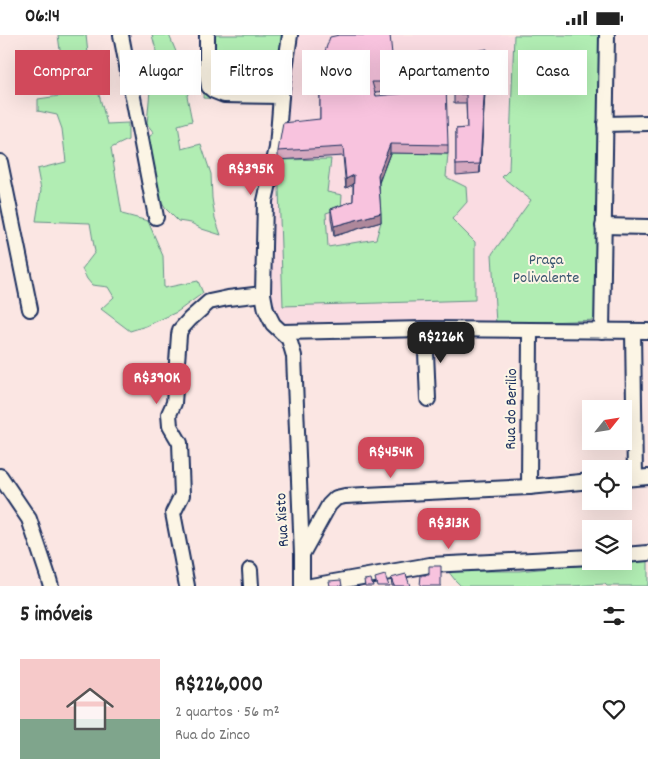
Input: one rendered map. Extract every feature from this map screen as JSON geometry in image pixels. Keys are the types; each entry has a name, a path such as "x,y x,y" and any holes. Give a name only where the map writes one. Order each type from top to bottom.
{"street":[{"path":"121,35 156,217"},
{"path":"208,35 207,74 209,87 224,95 281,96"},
{"path":"290,35 276,148 264,201 263,294 266,310 273,324 282,332 425,329 648,331"},
{"path":"602,331 607,35"},
{"path":"605,124 648,123"},
{"path":"0,162 30,309"},
{"path":"603,226 648,227"},
{"path":"187,586 173,513 182,495 180,443 170,426 169,414 174,403 178,335 190,319 209,302 263,294"},
{"path":"425,329 428,399"},
{"name":"Rua do Berilio","path":"529,487 530,331"},
{"path":"633,331 636,478"},
{"name":"Rua Xisto","path":"282,332 289,339 294,356 302,555"},
{"path":"0,476 29,519 51,586"},
{"path":"529,487 582,482"},
{"name":"Rua Xisto","path":"302,555 329,505 336,498 529,487"},
{"path":"632,554 648,553"},
{"path":"302,555 302,586"},
{"path":"311,586 430,565 582,557"},
{"path":"250,570 251,586"}],"shaded area":[{"path":"291,35 514,35 509,170 502,177 532,200 492,254 496,324 282,326 270,309 268,223 284,95 292,95 292,50 289,50"}],"green space":[{"path":"58,35 86,35 88,50 60,50"},
{"path":"152,35 169,35 175,50 156,50"},
{"path":"205,35 291,35 289,50 211,50 211,95 284,95 283,102 203,98"},
{"name":"Praça Polivalente","path":"514,35 604,35 598,320 496,324 492,254 531,200 502,177 509,170"},
{"path":"66,95 99,95 107,124 128,123 128,140 111,148 122,214 148,221 163,256 164,288 198,281 203,293 177,312 130,331 101,309 114,297 108,287 92,285 82,269 95,252 90,223 36,221 41,190 37,169 66,162 62,129 57,115 38,111 38,99"},
{"path":"150,95 187,95 192,121 178,125 182,149 201,144 211,174 215,218 221,235 191,223 178,221 165,208 156,193 145,140 154,133 147,124"},
{"path":"390,153 448,154 446,177 466,187 467,202 452,219 475,242 475,300 283,306 278,160 331,159 327,192 342,195 341,208 326,213 328,247 376,239 381,222 378,184"},
{"path":"648,561 648,586 607,586 605,584 572,586 461,586 448,571 519,571 582,566 582,570 632,570 632,563"}],"building":[{"path":"339,35 390,35 392,50 380,50 380,82 372,82 376,96 446,95 448,145 390,144 378,175 381,213 334,226 331,209 353,201 354,175 346,179 343,147 278,151 283,123 320,119 320,95 370,95 370,50 325,50 330,37"},
{"path":"466,95 484,95 480,164 456,165 456,129 467,128"},
{"path":"429,566 441,566 441,586 420,586 421,575 429,575"},
{"path":"406,574 410,586 394,586 391,578"},
{"path":"385,575 389,586 377,586 375,578"},
{"path":"371,579 373,586 365,586 364,580"},
{"path":"341,580 342,586 330,586 329,581"}]}
